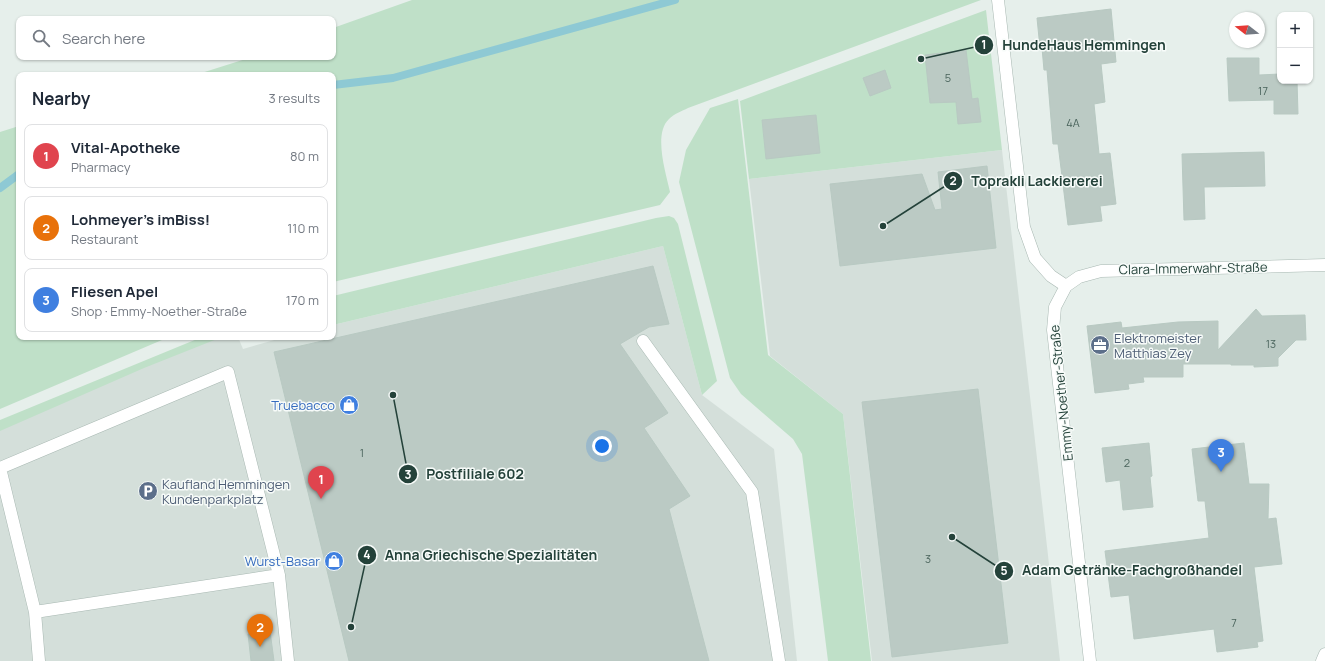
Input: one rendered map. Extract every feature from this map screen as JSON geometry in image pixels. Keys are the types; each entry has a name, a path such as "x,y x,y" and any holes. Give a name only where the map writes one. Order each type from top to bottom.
{"street":[{"path":"998,0 1024,227 1035,258 1051,276 1066,286"},
{"name":"Clara-Immerwahr-Straße","path":"1066,286 1079,276 1101,271 1325,265"},
{"name":"Emmy-Noether-Straße","path":"1066,286 1055,308 1053,330 1090,661"},
{"path":"644,341 752,492 779,661"},
{"path":"39,661 35,612 0,468 228,372 279,575 288,661"},
{"path":"35,612 279,575"},
{"path":"1322,661 1325,654"}],"shaded area":[{"path":"1002,150 1060,661 872,661 843,414 770,356 749,179"},
{"path":"663,246 702,395 774,449 797,661 0,661 0,426 206,340 239,340 243,349 274,340 336,340 336,324"}],"green space":[{"path":"412,0 981,0 688,108 673,116 664,126 662,134 662,154 670,192 660,205 336,281 336,72 204,72 242,60 336,60 336,27"},
{"path":"986,10 1002,150 749,179 740,101"},
{"path":"738,99 768,355 843,414 871,661 828,661 802,454 793,439 741,394 730,378 679,182 686,150 710,108"},
{"path":"16,127 16,340 162,340 0,409 0,132"},
{"path":"669,216 674,218 678,224 717,381 702,395 663,246 336,324 336,295"},
{"path":"195,340 214,340 144,368 0,431 0,420"}],"building":[{"path":"1111,9 1116,62 1101,64 1105,102 1094,104 1099,154 1110,153 1116,204 1100,206 1102,221 1068,225 1058,144 1053,144 1047,70 1044,70 1037,18"},
{"path":"966,50 972,99 978,98 981,122 958,124 956,102 930,103 925,55"},
{"path":"1227,58 1259,58 1259,75 1277,74 1277,84 1297,84 1298,114 1274,114 1274,100 1229,101"},
{"path":"885,70 891,88 870,96 863,78"},
{"path":"816,115 820,153 766,159 762,120"},
{"path":"1264,152 1265,186 1204,187 1205,219 1184,220 1182,154"},
{"path":"987,166 996,248 840,266 830,184 922,174 935,210 942,209 938,172"},
{"path":"653,266 669,324 649,327 620,344 668,413 644,428 690,496 669,509 709,661 349,661 274,352 327,340 336,340 336,338"},
{"path":"1256,309 1262,316 1305,315 1306,340 1296,340 1278,358 1278,366 1254,367 1254,365 1231,364 1183,364 1183,377 1143,377 1144,382 1128,384 1129,389 1095,393 1087,326 1121,322 1122,328 1178,322 1218,321 1218,350"},
{"path":"978,389 1008,643 892,657 862,402"},
{"path":"1149,443 1153,507 1123,510 1120,480 1106,482 1102,448"},
{"path":"1244,443 1249,484 1269,484 1268,519 1276,518 1282,564 1254,567 1263,641 1257,642 1258,647 1217,652 1214,629 1134,639 1129,595 1111,597 1105,551 1209,538 1205,501 1198,501 1192,449"},
{"path":"270,631 274,661 251,661 248,634"}],"waterway":[{"path":"336,85 393,78 675,0"},
{"path":"0,188 16,176"}],"place":[{"name":"HundeHaus Hemmingen","path":"921,59"},
{"name":"Toprakli Lackiererei","path":"883,226"},
{"name":"Elektromeister Matthias Zey","path":"1100,345"},
{"name":"Postfiliale 602","path":"393,395"},
{"name":"Truebacco","path":"349,405"},
{"name":"Fliesen Apel","path":"1221,472"},
{"name":"Kaufland Hemmingen Kundenparkplatz","path":"148,491"},
{"name":"Vital-Apotheke","path":"321,499"},
{"name":"Adam Getränke-Fachgroßhandel","path":"952,537"},
{"name":"Wurst-Basar","path":"334,561"},
{"name":"Anna Griechische Spezialitäten","path":"351,627"},
{"name":"Lohmeyer's imBiss!","path":"260,647"}]}
